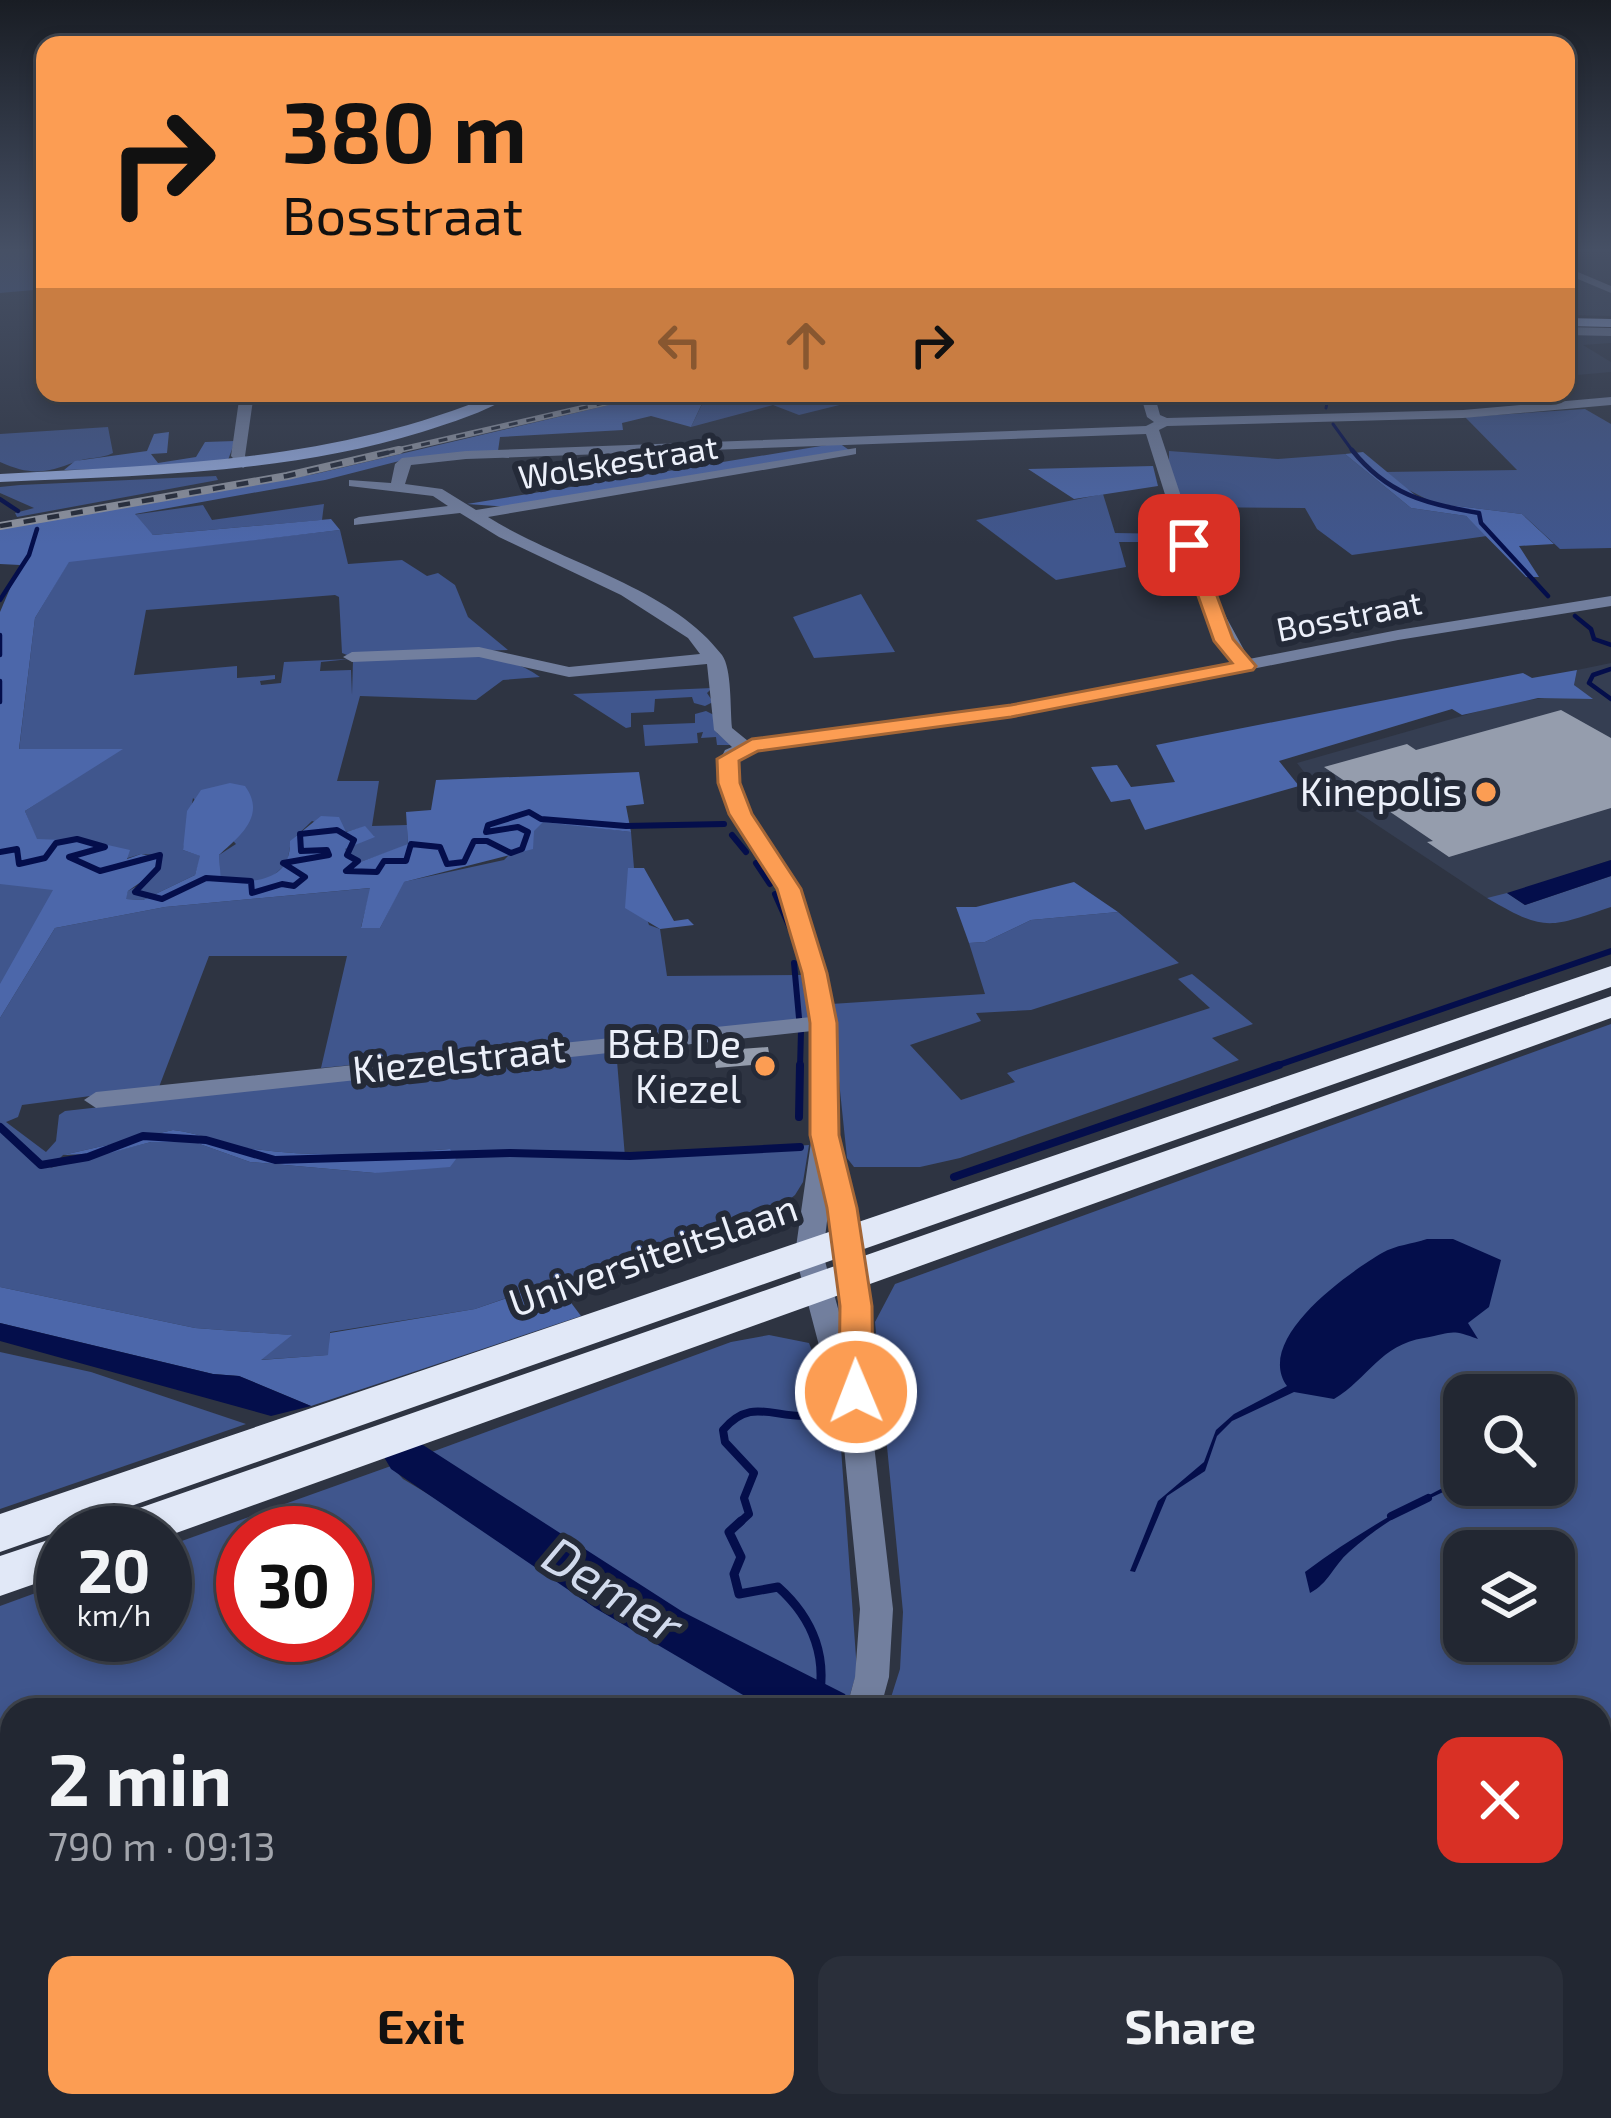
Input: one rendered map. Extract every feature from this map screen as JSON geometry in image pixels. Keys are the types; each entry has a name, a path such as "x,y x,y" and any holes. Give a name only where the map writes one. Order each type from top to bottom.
{"highway":[{"name":"Universiteitslaan","path":"192,1507 1611,976"},
{"name":"Universiteitslaan","path":"0,1533 1611,1006"},
{"path":"0,1576 36,1563"}],"main road":[{"path":"0,478 264,461 401,434 485,402"}],"street":[{"path":"398,485 402,464 416,458 1462,414 1611,401"},
{"path":"243,464 238,456 247,402"},
{"path":"1150,402 1163,480 1224,641 1246,666"},
{"name":"Wolskestraat","path":"354,483 437,492 469,511 711,478 888,444 895,438"},
{"path":"242,439 264,461"},
{"path":"358,522 469,511 504,534 658,610 694,634 715,658 723,730 743,747 728,759 729,783 740,814 779,869 800,914 824,1023 830,1265 858,1437 879,1639 867,1698"},
{"name":"Bosstraat","path":"743,747 1011,711 1611,601"},
{"path":"352,657 479,652 569,672 715,658"},
{"name":"Kiezelstraat","path":"96,1100 824,1023"}],"shaded area":[{"path":"1575,347 1586,347 1611,362 1611,372 1575,375"},
{"path":"622,402 703,402 691,427 651,416 622,423 623,430 500,437 498,451 411,458 325,480 135,514 153,535 331,519 340,530 69,562 35,618 19,749 123,749 25,811 37,839 90,841 130,850 127,859 141,854 160,858 158,870 128,891 126,899 143,900 195,875 200,856 183,850 187,811 201,790 230,783 245,786 253,807 248,825 219,855 221,882 257,880 277,872 289,855 290,841 321,816 339,817 346,832 365,826 375,837 345,849 355,864 408,844 406,812 431,810 436,780 639,772 644,804 626,806 631,832 543,822 534,831 533,849 404,882 380,928 361,928 370,888 165,907 55,928 0,1018 0,984 53,890 0,884 0,612 20,565 0,564 0,529 315,474"},
{"path":"703,402 852,402 799,415 773,405 691,427"},
{"path":"1585,409 1611,424 1611,548 1560,549 1522,514 1434,503 1384,472 1517,470 1465,417"},
{"path":"108,427 113,453 108,455 38,471 0,462 0,434"},
{"path":"169,432 167,453 151,454 158,463 196,457 205,442 235,441 228,460 160,468 64,470 75,461 147,451 154,434"},
{"path":"839,443 849,450 510,507 467,504"},
{"path":"1169,451 1278,459 1345,454 1411,508 1466,516 1487,536 1352,555 1317,529 1305,508 1182,507 1169,470"},
{"path":"1363,452 1415,495 1434,503 1522,514 1554,544 1519,546 1539,577 1526,577 1466,516 1411,508 1345,454"},
{"path":"1153,466 1158,486 1074,499 1028,469"},
{"path":"216,476 218,480 17,517 15,513 34,508 0,493 0,487 20,485"},
{"path":"1103,494 1115,533 1177,534 1180,542 1119,542 1126,567 1056,580 976,520"},
{"path":"324,504 322,520 153,535 132,515 203,505 212,520"},
{"path":"340,530 348,564 402,560 427,576 438,573 455,585 468,617 508,650 347,655 342,653 339,597 335,595 146,610 134,675 237,666 237,678 275,675 275,679 260,681 261,685 281,683 284,662 350,659 321,662 320,671 351,670 352,695 353,660 449,654 498,658 540,677 503,680 476,700 360,696 337,781 379,781 372,826 407,825 408,845 355,864 345,849 374,836 365,827 345,832 312,821 291,841 287,863 273,876 261,882 220,882 219,855 236,844 193,798 183,850 201,856 195,875 143,900 125,899 128,891 143,883 156,855 141,854 65,877 0,989 0,849 36,839 25,811 120,749 19,750 35,618 69,561"},
{"path":"861,594 895,652 814,658 793,617"},
{"path":"1611,663 1611,860 1499,897 1487,898 1312,782 1297,763 1504,704 1551,697 1589,699 1574,685 1577,670"},
{"path":"1577,670 1574,685 1593,699 1538,698 1462,715 1452,709 1279,761 1299,786 1145,830 1130,799 1111,802 1091,767 1117,765 1131,787 1175,782 1156,745 1523,673 1532,678"},
{"path":"712,688 707,693 713,702 705,706 694,703 692,697 655,699 654,712 631,713 631,727 626,728 573,694"},
{"path":"695,714 714,715 717,733 732,745 717,745 716,737 701,738 703,732 697,733 698,743 645,746 643,725 695,723"},
{"path":"543,821 631,832 634,868 629,868 649,925 660,929 667,976 801,975 809,1020 321,1068 347,956 209,956 159,1087 22,1105 18,1117 6,1122 46,1152 56,1141 59,1115 65,1111 616,1049 625,1157 809,1145 803,1182 795,1195 760,1223 531,1301 526,1291 475,1309 330,1332 329,1355 258,1360 290,1335 195,1328 0,1287 0,1018 55,928 165,907 371,888 361,927 380,928 403,882 504,860","holes":["173,1130 244,1147 303,1154 450,1149 375,1173 250,1162 194,1142 151,1142 50,1168 63,1155"]},
{"path":"1611,860 1611,876 1525,905 1507,893"},
{"path":"628,868 644,868 674,921 688,919 694,925 660,929 625,908"},
{"path":"1611,876 1611,907 1560,922 1522,917 1487,898 1507,893 1525,905"},
{"path":"1074,882 1118,912 1031,920 985,942 969,943 956,907 976,907"},
{"path":"1118,912 1179,963 1031,1010 976,1013 981,1021 910,1045 961,1100 1015,1082 1007,1073 1210,1008 1178,979 1192,974 1253,1024 1212,1038 1239,1060 960,1158 920,1167 854,1167 847,1158 831,1004 985,994 969,943 985,942 1031,920"},
{"path":"1611,1024 1611,1698 891,1698 900,1669 903,1612 875,1322 895,1284"},
{"path":"173,1130 279,1152 450,1149 456,1159 450,1167 375,1173 250,1162 194,1142 151,1142 110,1153 63,1155"},
{"path":"1427,1239 1453,1239 1501,1260 1489,1307 1468,1323 1478,1339 1451,1332 1409,1342 1385,1355 1334,1399 1294,1392 1232,1421 1217,1436 1205,1471 1167,1496 1135,1572 1130,1571 1158,1501 1204,1462 1216,1430 1234,1414 1287,1386 1280,1368 1283,1349 1308,1310 1382,1253"},
{"path":"0,1287 195,1328 292,1335 261,1360 328,1355 330,1333 475,1309 527,1291 536,1313 569,1300 581,1316 311,1406 239,1376 213,1374 0,1323"},
{"path":"0,1323 213,1374 239,1376 311,1406 271,1416 0,1341"},
{"path":"769,1335 809,1343 839,1420 857,1671 849,1698 812,1693 789,1683 429,1453 731,1342"},
{"path":"0,1352 91,1372 246,1424 0,1509"},
{"path":"391,1466 403,1479 768,1698 0,1698 0,1606 36,1593 36,1662 192,1662 192,1537 216,1529 216,1662 372,1662 372,1506 279,1506"},
{"path":"1443,1488 1443,1493 1376,1530 1310,1593 1305,1572"}],"building":[{"name":"Kinepolis","path":"1561,710 1611,738 1611,808 1449,857 1427,842 1433,841 1324,767 1407,744 1416,750"},
{"name":"B&B De Kiezel","path":"768,1047 772,1070 753,1071 752,1065 716,1068 713,1051"}],"waterway":[{"path":"1326,408 1327,402"},
{"path":"1333,424 1354,453"},
{"path":"1352,450 1379,477 1408,495 1479,513 1481,523 1548,596"},
{"path":"0,499 18,511"},
{"path":"0,600 29,555 37,529"},
{"path":"1575,616 1591,629 1594,639 1611,645"},
{"path":"0,635 0,655"},
{"path":"1611,669 1593,675 1589,683 1611,699"},
{"path":"0,681 0,702"},
{"path":"0,852 17,849 19,864 45,858 56,843 77,839 105,847 69,857 100,871 160,855 158,868 135,892 162,899 206,878 251,881 252,893 282,884 294,886 305,877 283,863 329,855 327,850 301,851 300,834 337,830 354,840 347,855 358,861 346,871 377,872 384,861 406,861 411,844 440,847 447,864 464,862 474,841 487,841 511,853 522,849 528,832 518,827 486,832 488,825 529,812 541,819 626,826 724,824"},
{"path":"732,835 746,852"},
{"path":"756,863 770,884"},
{"path":"775,894 791,930"},
{"path":"1270,1068 1611,951"},
{"path":"794,963 799,1018"},
{"path":"800,1068 801,1031"},
{"path":"799,1117 800,1065"},
{"path":"954,1177 1279,1065"},
{"path":"0,1127 41,1165 88,1157 143,1136 206,1140 275,1160 510,1153 630,1156 800,1147"},
{"path":"738,1524 749,1514 744,1498 754,1473 725,1442 723,1430 752,1412 807,1416 813,1402 810,1383"},
{"name":"Demer","path":"407,1457 666,1627 800,1698"},
{"path":"1391,1516 1428,1498"},
{"path":"741,1521 729,1532 741,1557 734,1574 739,1594 778,1587 791,1599 816,1641 821,1672 818,1698"}],"railway":[{"path":"392,452 609,402"},
{"path":"392,452 399,450"},
{"path":"0,526 287,476 392,452"},
{"path":"386,453 392,452"}],"place":[{"name":"Kinepolis","path":"1486,792"},
{"name":"B&B De Kiezel","path":"765,1066"}],"route":[{"path":"856,1392 856,1306 842,1208 825,1135 824,1023 814,973 789,889 740,814 729,783 728,759 752,745 1011,711 1246,666 1224,641 1189,545"}]}
